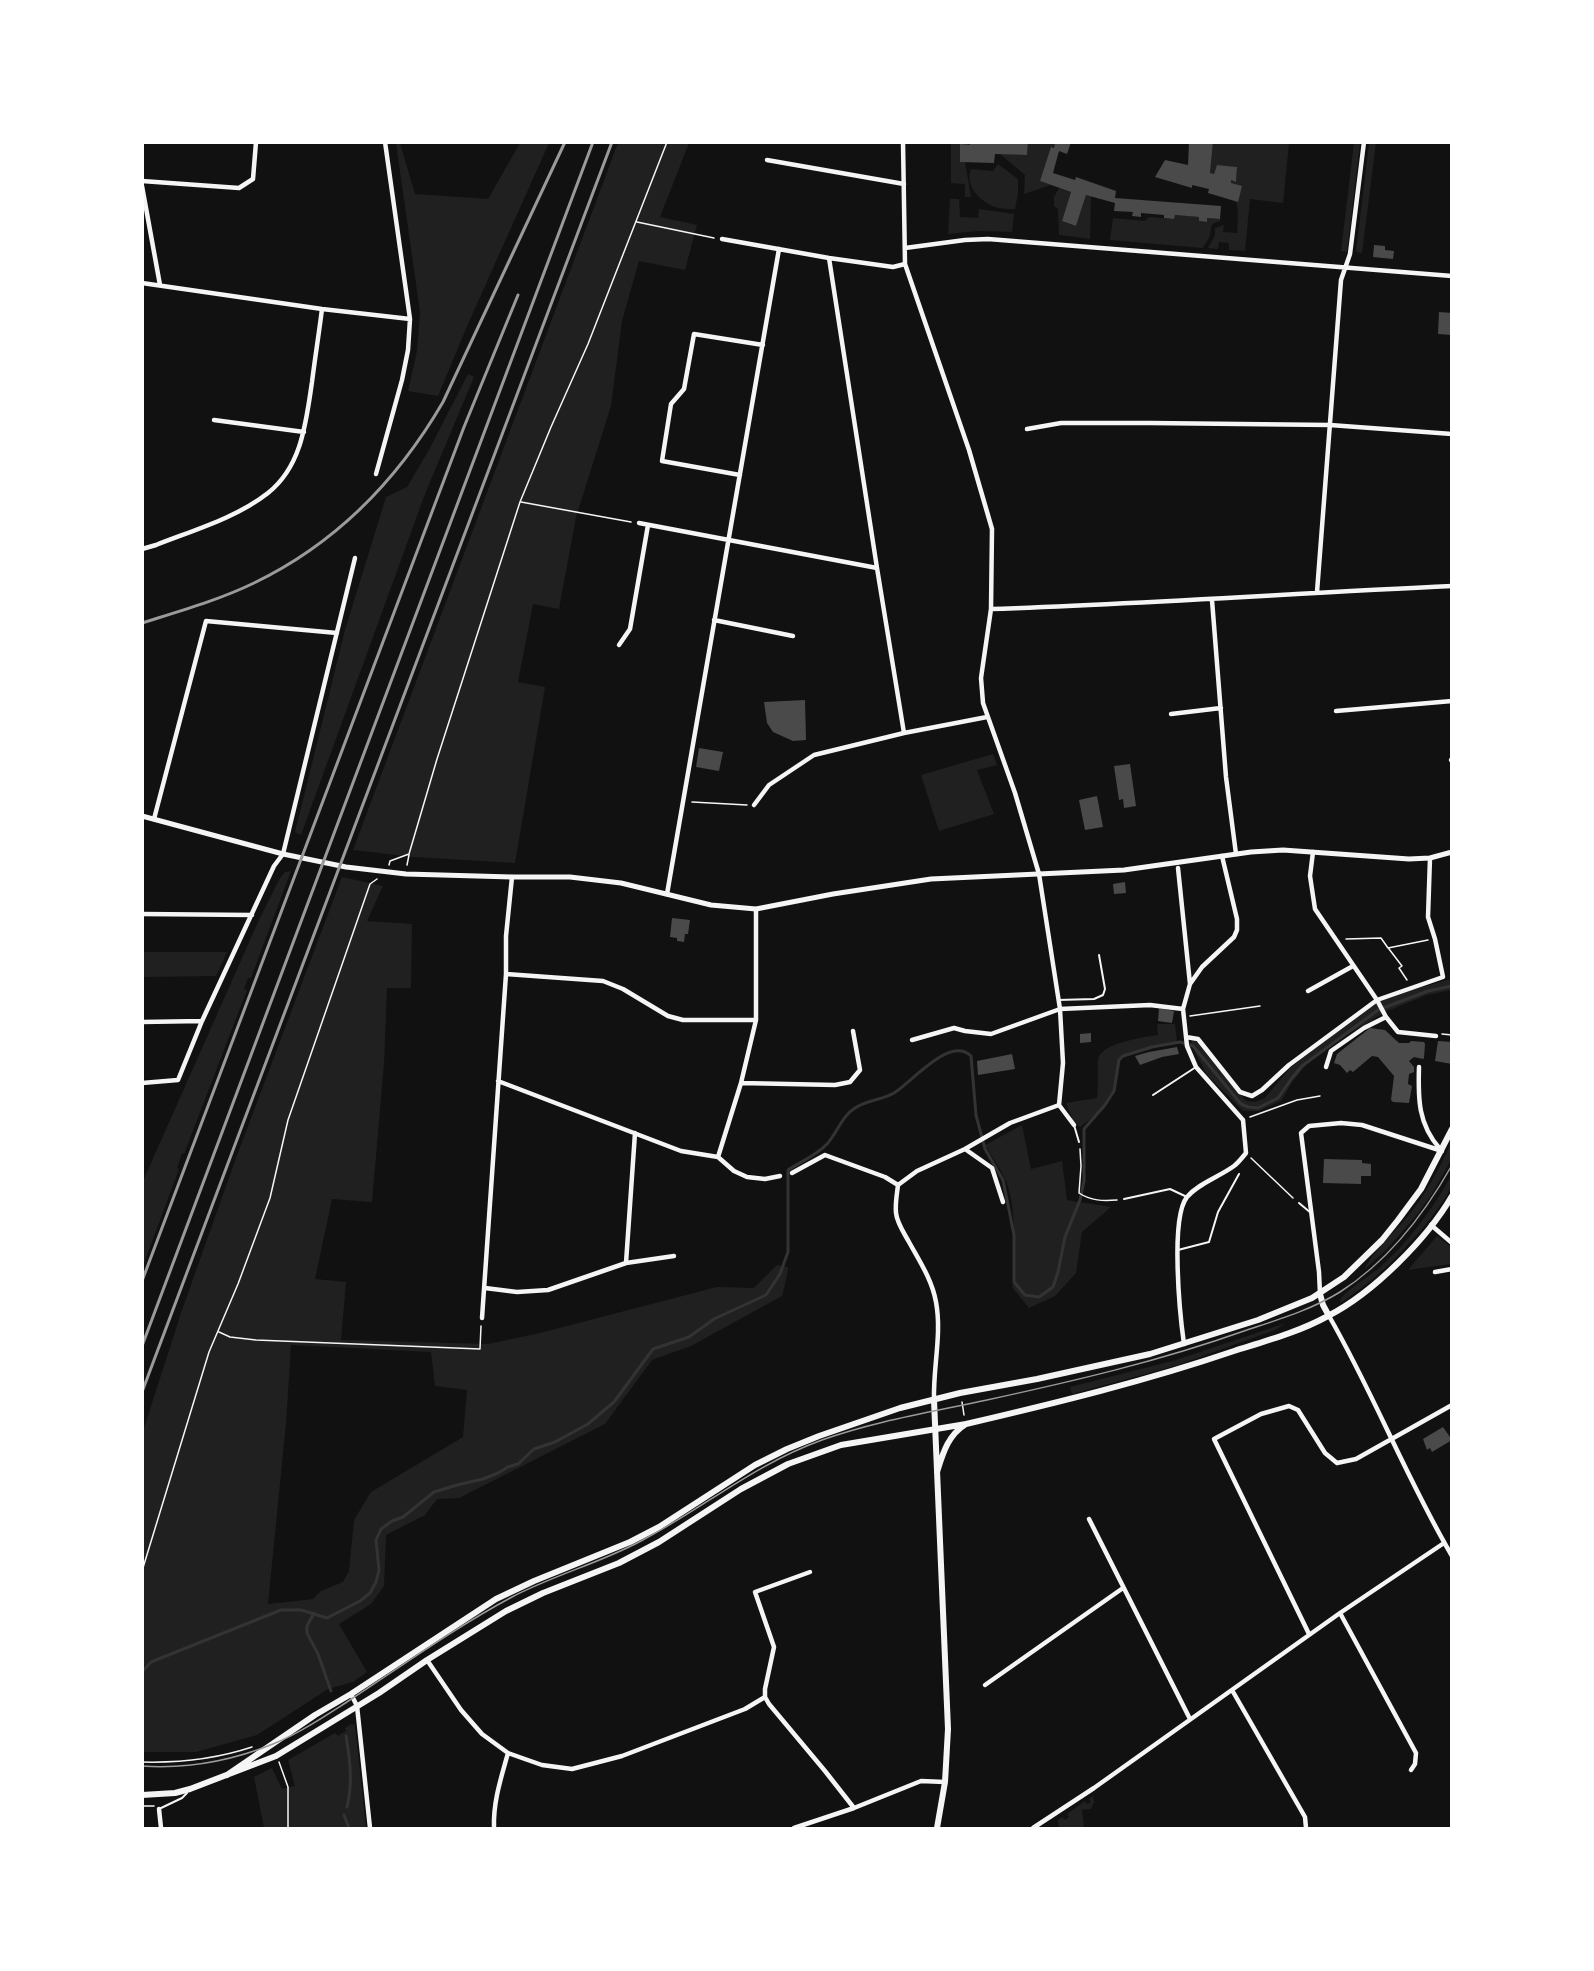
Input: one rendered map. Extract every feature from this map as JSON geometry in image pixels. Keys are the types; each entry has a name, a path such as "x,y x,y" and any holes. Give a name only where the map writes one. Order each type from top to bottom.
{"main road":[{"path":"227,1775 315,1715 496,1599 630,1542 659,1527 755,1465 787,1449 900,1408 960,1393 1116,1363 1185,1344 1258,1320 1320,1294 1344,1277 1387,1234 1421,1189 1452,1129"},
{"path":"142,1795 175,1793 190,1789 276,1756 525,1601 619,1563 659,1542 741,1489 788,1464 841,1445 966,1424 1073,1399 1181,1369 1329,1316 1387,1274 1431,1225 1452,1196"},
{"path":"1320,1294 1329,1316"},
{"path":"934,1400 948,1729 945,1782 937,1828"},
{"path":"937,1472 943,1453 953,1435 966,1424"}],"street":[{"path":"160,285 142,184 239,188 253,179 256,142"},
{"path":"376,474 402,380 408,350 410,319 385,142"},
{"path":"903,142 905,264 969,450 992,529 991,609 981,678 984,704 1039,873 1060,1010 1063,1063 1059,1105 1074,1125"},
{"path":"1317,592 1341,280 1350,254 1364,142"},
{"path":"767,160 904,184"},
{"path":"722,239 893,267 905,264"},
{"path":"905,248 988,239 1452,276"},
{"path":"667,894 779,249"},
{"path":"830,258 904,733"},
{"path":"142,283 322,309 410,319"},
{"path":"142,549 241,511 269,493 284,477 295,460 304,432 322,309"},
{"path":"740,475 662,461 671,404 684,389 694,334 763,345"},
{"path":"214,420 304,432"},
{"path":"1027,429 1071,423 1330,425 1452,434"},
{"path":"639,523 877,568"},
{"path":"619,645 630,629 648,525"},
{"path":"142,1083 177,1080 274,866 283,854 355,558"},
{"path":"991,609 1212,600 1317,592 1452,586"},
{"path":"1212,600 1226,777 1236,854"},
{"path":"714,620 793,636"},
{"path":"154,819 206,621 337,633"},
{"path":"1336,711 1452,701"},
{"path":"1171,714 1221,708"},
{"path":"754,805 769,785 814,755 904,733 987,717"},
{"path":"142,816 283,854 346,867 387,872 512,878 570,877 621,883 711,905 756,909 931,879 1124,870 1236,854 1283,850 1383,858 1430,858 1452,852"},
{"path":"1313,852 1310,876 1315,909 1353,966 1398,1032 1436,1036"},
{"path":"1185,1344 1182,1325 1178,1222 1187,1197 1236,1165 1246,1153 1243,1120 1196,1067 1186,1041 1183,1010 1190,984 1202,967 1234,938 1237,930 1237,919 1222,856"},
{"path":"1430,858 1428,916 1443,977"},
{"path":"1178,868 1190,984"},
{"path":"482,1318 506,974 506,936 512,878"},
{"path":"718,1157 741,1083 756,1020 756,909"},
{"path":"142,914 252,915"},
{"path":"1308,991 1353,966"},
{"path":"506,974 603,981 623,989 668,1016 683,1020 756,1020"},
{"path":"1186,1041 1198,1039 1240,1092 1252,1096 1262,1090 1289,1065 1378,1001 1452,975"},
{"path":"912,1040 954,1028 991,1034 1060,1010 1150,1005 1183,1010"},
{"path":"1326,1067 1331,1051 1386,1015"},
{"path":"142,1022 202,1021"},
{"path":"741,1083 835,1085 850,1082 860,1070 853,1031"},
{"path":"1419,1067 1418,1102 1423,1121 1430,1137 1442,1151"},
{"path":"498,1081 681,1151 718,1157 735,1171 747,1177 765,1179 780,1176"},
{"path":"934,1400 933,1380 939,1322 936,1301 929,1278 896,1215 895,1201 898,1185 917,1171 965,1149 1015,1120 1059,1105"},
{"path":"1320,1294 1301,1133 1304,1129 1309,1126 1341,1123 1362,1125 1442,1151"},
{"path":"626,1263 635,1133"},
{"path":"965,1149 992,1168 1003,1202"},
{"path":"792,1173 825,1155 885,1177 898,1185"},
{"path":"1431,1225 1452,1243"},
{"path":"485,1288 517,1292 548,1290 626,1263 674,1256"},
{"path":"1435,1272 1452,1269"},
{"path":"1329,1316 1362,1376 1391,1440 1452,1556"},
{"path":"1310,1635 1214,1439 1261,1414 1289,1406 1298,1410 1326,1453 1337,1463 1356,1459 1452,1405"},
{"path":"1089,1519 1190,1719"},
{"path":"1033,1828 1094,1788 1340,1613 1444,1543"},
{"path":"810,1572 755,1592 774,1647 765,1697 768,1704 854,1808"},
{"path":"985,1685 1123,1588"},
{"path":"1340,1613 1416,1753 1415,1764 1411,1770"},
{"path":"427,1660 482,1734 508,1753 542,1765 572,1768 620,1757 745,1709 765,1697"},
{"path":"1232,1690 1305,1817 1306,1828"},
{"path":"351,1694 357,1706 370,1828"},
{"path":"494,1828 497,1792 508,1753"},
{"path":"794,1828 854,1808 921,1781 945,1782"},
{"path":"159,1809 161,1828"}],"lane":[{"path":"1058,1000 1094,999 1103,995 1105,989 1099,955"},
{"path":"1153,1095 1196,1067"},
{"path":"1074,1125 1079,1142"},
{"path":"1178,1250 1209,1242 1218,1212 1239,1174"},
{"path":"1124,1199 1170,1189 1187,1197"},
{"path":"1299,1203 1312,1214"},
{"path":"159,1809 182,1798 190,1789"}],"path":[{"path":"406,873 409,854 437,759 520,502 588,344 667,142"},
{"path":"636,222 722,239"},
{"path":"520,502 639,523"},
{"path":"682,802 754,805"},
{"path":"142,1571 206,1361 270,1198 288,1120 370,884 387,872 390,861 409,854"},
{"path":"1335,939 1381,938 1402,966 1399,968 1404,974"},
{"path":"1388,948 1435,939"},
{"path":"1184,1017 1260,1006"},
{"path":"1243,1120 1297,1100 1320,1096"},
{"path":"1079,1142 1081,1166 1079,1193 1101,1202 1124,1199"},
{"path":"1257,1165 1299,1203"},
{"path":"218,1331 230,1337 256,1340 480,1349 482,1318"},
{"path":"960,1393 966,1424"},
{"path":"142,1762 168,1763 196,1760 222,1756 256,1746"},
{"path":"278,1760 288,1787 288,1828"}],"shaded area":[{"path":"396,143 400,143 415,194 488,199 520,143 549,143 438,396 408,391 417,351 420,312"},
{"path":"618,143 689,143 660,217 697,225 685,270 639,261 622,321 611,406 576,517 559,609 533,604 518,682 545,687 515,863 414,857 353,850"},
{"path":"951,143 970,143 970,145 960,145 960,162 965,162 971,197 965,197 965,184 951,183"},
{"path":"1028,143 1055,143 1040,181 1051,185 1024,194 1025,175 1000,154 1027,155"},
{"path":"1213,143 1289,143 1283,203 1250,199 1245,251 1229,250 1229,243 1219,242 1218,249 1208,248 1215,235 1215,228 1224,225 1223,232 1237,233 1238,226 1237,208 1231,183 1231,180 1236,181 1237,167 1217,165 1214,174 1210,173"},
{"path":"1354,143 1360,143 1347,252 1341,251"},
{"path":"1369,143 1376,143 1362,253 1356,252"},
{"path":"998,164 1018,179 1015,209 990,205 979,197 972,187 969,175 971,169 993,171"},
{"path":"1059,188 1071,192 1062,221 1076,226 1086,195 1091,196 1090,239 1059,235 1058,209 1054,206 1054,197"},
{"path":"950,199 959,199 960,217 978,218 979,209 1014,214 1012,232 978,231 948,234"},
{"path":"1175,215 1199,217 1199,221 1206,222 1207,218 1220,219 1220,221 1212,226 1203,248 1110,240 1113,218 1145,221 1149,217 1174,219"},
{"path":"468,374 474,377 425,494 301,835 295,832 345,630 386,497 407,487"},
{"path":"993,754 997,765 977,770 994,814 939,831 921,775"},
{"path":"291,871 251,978 248,978 244,989 247,990 184,1154 182,1153 177,1168 179,1169 143,1266 143,1181 258,922 280,878 285,872"},
{"path":"342,877 383,886 367,921 412,924 411,988 387,988 384,1064 372,1202 332,1199 315,1279 346,1282 341,1340 488,1344 540,1333 717,1287 754,1288 777,1265 788,1267 787,1276 782,1296 691,1346 652,1360 605,1424 459,1498 437,1499 425,1515 386,1535 384,1586 371,1604 339,1624 367,1672 353,1682 328,1689 257,1735 196,1752 143,1752 143,1431 181,1313 236,1158","holes":["291,1345 431,1352 435,1386 467,1390 463,1437 371,1492 354,1520 349,1571 343,1582 321,1591 313,1599 268,1604 286,1423"]},
{"path":"142,952 227,952 216,976 143,977"},
{"path":"1451,979 1451,990 1427,995 1385,1012 1345,1036 1306,1065 1292,1082 1281,1101 1258,1111 1243,1111 1207,1075 1191,1044 1192,1040 1197,1042 1246,1101 1255,1102 1265,1098 1290,1068 1377,1000"},
{"path":"1157,1024 1175,1024 1177,1042 1123,1056 1119,1063 1113,1094 1106,1105 1080,1127 1074,1123 1066,1103 1097,1098 1098,1059 1101,1053 1124,1042 1158,1035"},
{"path":"1022,1125 1031,1169 1062,1161 1067,1200 1111,1207 1082,1232 1076,1273 1055,1296 1029,1308 1012,1287 1014,1277 1013,1220 1009,1191 1002,1172 985,1145"},
{"path":"1451,1143 1451,1160 1432,1194 1387,1249 1364,1270 1372,1256 1421,1199"},
{"path":"1451,1176 1451,1185 1447,1195 1410,1242 1373,1279 1342,1302 1340,1301 1356,1285 1378,1269 1409,1237 1436,1201"},
{"path":"1437,1236 1451,1247 1451,1264 1408,1270"},
{"path":"1286,1323 1275,1330 1178,1365 1072,1394 1070,1387 1176,1360"},
{"path":"351,1724 355,1725 366,1828 264,1828 254,1777 272,1768 282,1789 295,1786 288,1760 335,1733 338,1736"},
{"path":"1093,1796 1094,1802 1091,1809 1082,1810 1084,1828 1059,1828 1058,1820 1062,1817 1065,1820 1069,1817 1067,1814 1085,1801 1087,1804 1091,1802 1089,1799"}],"building":[{"path":"970,142 1028,142 1027,155 995,154 994,163 960,162 960,144 970,145"},
{"path":"1055,142 1071,142 1067,154 1059,151 1053,173 1075,180 1076,177 1116,191 1115,198 1221,206 1220,219 1207,218 1207,222 1199,221 1199,217 1175,215 1174,219 1164,218 1164,215 1141,213 1141,217 1132,216 1133,212 1114,211 1115,203 1086,195 1076,226 1062,221 1071,192 1040,181 1051,147 1054,148"},
{"path":"1189,142 1213,142 1210,173 1214,174 1217,165 1237,167 1236,182 1231,180 1231,183 1242,186 1238,202 1208,193 1209,189 1192,185 1192,188 1155,177 1165,160 1188,165"},
{"path":"1374,245 1385,246 1385,250 1394,251 1393,259 1373,257"},
{"path":"1439,312 1452,313 1452,335 1438,334"},
{"path":"805,700 806,740 793,741 773,732 767,723 764,702"},
{"path":"699,748 723,752 719,771 696,767"},
{"path":"1130,764 1136,806 1124,808 1123,799 1119,800 1114,766"},
{"path":"1097,796 1103,827 1085,830 1079,800"},
{"path":"1125,882 1126,893 1114,894 1113,884"},
{"path":"672,918 690,920 684,942 670,937"},
{"path":"1159,1008 1174,1011 1172,1023 1158,1021"},
{"path":"1370,1028 1385,1030 1399,1043 1424,1042 1424,1058 1414,1057 1409,1061 1414,1067 1414,1072 1409,1074 1408,1084 1412,1086 1409,1103 1391,1100 1394,1076 1378,1057 1372,1056 1353,1072 1350,1070 1347,1073 1340,1065 1334,1063 1337,1054"},
{"path":"1091,1033 1091,1042 1080,1043 1080,1034"},
{"path":"1438,1041 1452,1042 1452,1064 1435,1061"},
{"path":"1177,1047 1179,1054 1140,1065 1135,1056 1149,1052"},
{"path":"1012,1054 1015,1069 978,1075 977,1061"},
{"path":"1324,1159 1362,1160 1362,1163 1371,1164 1371,1176 1361,1176 1361,1184 1323,1183"},
{"path":"1443,1427 1452,1440 1432,1452 1430,1448 1427,1450 1423,1439"}],"waterway":[{"path":"142,1672 151,1662 281,1610 301,1610 327,1618 360,1601 370,1593 376,1582 379,1570 376,1540 381,1529 403,1517 434,1492 498,1473 518,1464 534,1449 555,1442 588,1424 614,1402 653,1349 689,1337 714,1319 766,1295 780,1274 788,1252 788,1170 823,1148 847,1115 855,1108 894,1093 942,1056 962,1051 971,1056 976,1115 985,1149 1003,1180 1014,1235 1014,1282 1025,1295 1039,1297 1053,1287 1065,1237 1080,1200 1084,1181 1084,1129 1114,1091 1119,1060 1123,1056 1152,1047 1180,1042 1193,1046 1241,1104 1258,1108 1278,1098 1302,1066 1378,1010 1428,991 1452,986"},
{"path":"314,1613 307,1626 307,1633 318,1654 331,1691"},
{"path":"346,1736 350,1763 347,1807"},
{"path":"344,1815 349,1828"}],"tram line":[{"path":"142,1766 176,1766 209,1762 241,1755 283,1740 322,1718 450,1634 512,1597 641,1541 751,1474 822,1440 883,1422 1117,1370 1212,1342 1317,1304 1357,1280 1389,1251 1430,1201 1452,1165"}],"railway":[{"path":"142,623 227,595 284,567 338,529 385,483 406,458 443,402 565,142"},
{"path":"142,1346 593,142"},
{"path":"142,1392 612,142"},
{"path":"142,1281 464,427 518,295"}]}
